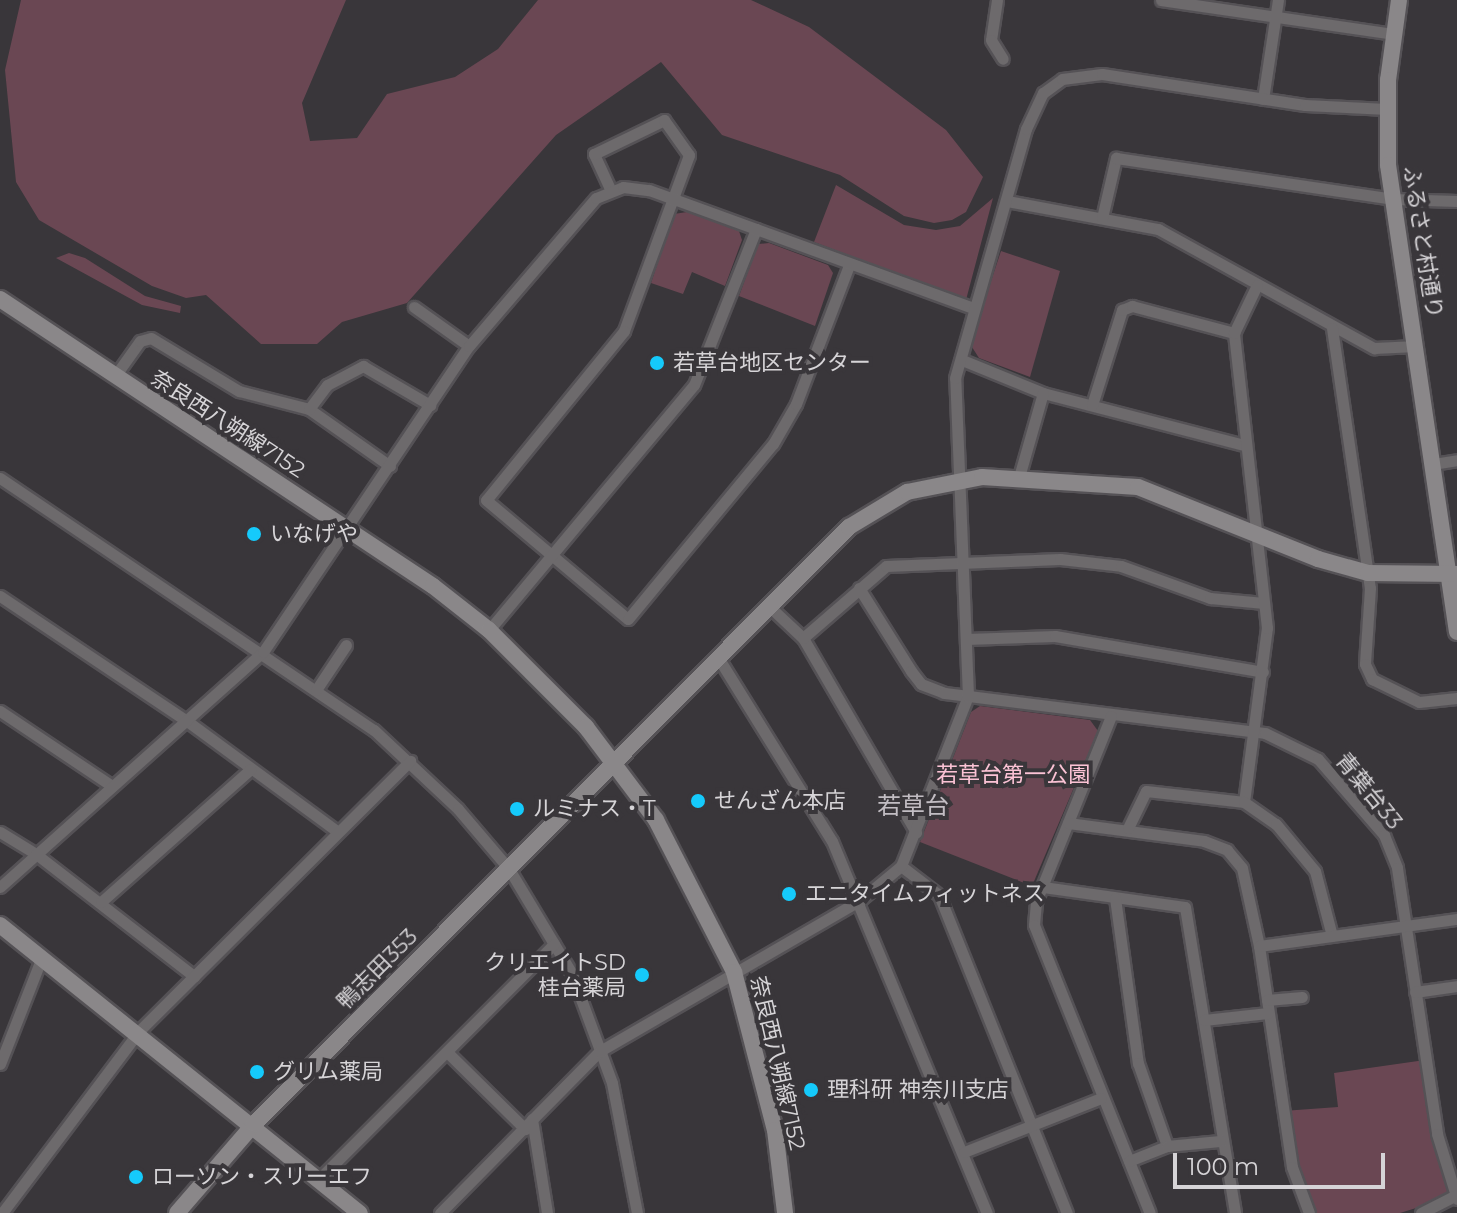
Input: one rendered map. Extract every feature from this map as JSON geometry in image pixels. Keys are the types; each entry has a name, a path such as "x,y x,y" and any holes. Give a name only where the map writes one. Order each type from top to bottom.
{"street":[{"path":"997,0 991,40 1003,59"},
{"path":"1161,0 1208,3 1393,34"},
{"path":"1263,99 1278,0"},
{"name":"ふるさと村通り","path":"1399,0 1387,109 1392,199 1452,575 1457,632"},
{"path":"440,1213 600,1051 860,900 901,866 968,696 952,397 974,308 1032,110 1043,93 1062,79 1102,74 1263,99 1387,109"},
{"path":"611,191 594,154 664,120 689,155 624,331 486,500 551,558 628,619 773,444 796,404 849,265"},
{"path":"1102,218 1116,158 1392,199 1457,201"},
{"path":"0,887 263,652 469,346 583,209 611,191 649,190 974,308"},
{"path":"1007,201 1158,229 1332,328 1374,348 1416,346"},
{"path":"489,630 694,385 756,229"},
{"path":"1244,802 1263,672 1264,603 1244,445 1234,333 1257,285"},
{"name":"奈良西八朔線7152","path":"0,299 433,586 489,630 615,763 682,865 734,972 775,1130 785,1213"},
{"path":"1092,405 1122,310 1132,306 1234,333"},
{"path":"414,307 469,346"},
{"path":"1332,328 1368,573 1365,664 1372,679 1419,702 1457,698"},
{"path":"115,376 140,341 151,338 239,391 309,409 390,466"},
{"path":"962,360 1043,393 1244,445"},
{"path":"309,409 327,385 363,366 430,405"},
{"path":"1019,477 1043,393"},
{"path":"1433,464 1457,460"},
{"name":"鴨志田353","path":"177,1213 254,1124 849,527 907,492 957,480 1019,477 1138,487 1257,532 1318,559 1368,573 1452,575"},
{"path":"0,478 263,652 410,761 509,869 571,972 600,1051 628,1152 637,1213"},
{"path":"803,638 886,566 1060,559 1121,566 1210,598 1264,603"},
{"name":"青葉台33","path":"859,588 921,684 968,696 1256,733 1318,759 1384,835 1397,868 1437,1134 1456,1197"},
{"path":"0,596 187,721 337,831"},
{"path":"771,608 803,638 916,832"},
{"path":"966,639 1055,636 1263,672"},
{"path":"316,690 346,645"},
{"path":"719,659 796,776 860,900 987,1213"},
{"path":"0,711 112,786"},
{"path":"1111,716 1043,887 1034,925 1101,1098 1150,1213"},
{"path":"2,1213 139,1031 410,761"},
{"path":"101,902 251,769"},
{"path":"1128,828 1146,791 1244,802 1276,824 1315,871 1332,936"},
{"path":"1068,823 1128,828 1227,850 1242,868 1250,889 1292,1167 1309,1213"},
{"path":"0,832 36,854 101,902 194,976"},
{"path":"901,866 939,895 1067,1213"},
{"path":"1043,887 1185,907 1220,1141 1235,1213"},
{"path":"1115,898 1138,1063 1167,1146"},
{"path":"1259,946 1457,919"},
{"path":"0,925 139,1031 360,1213"},
{"path":"320,1178 554,944"},
{"path":"1,1061 42,957"},
{"path":"1415,992 1457,986"},
{"path":"1267,1000 1302,997"},
{"path":"1204,1020 1268,1013"},
{"path":"447,1052 528,1124 547,1213"},
{"path":"964,1152 1101,1098"},
{"path":"1129,1161 1167,1146 1220,1141"},
{"path":"1421,1213 1456,1197"}],"green space":[{"path":"21,0 346,0 302,103 310,141 357,138 387,94 455,77 498,49 538,0 751,0 809,27 946,130 983,177 966,212 952,220 934,223 904,216 840,175 722,135 661,62 556,135 407,303 342,322 317,344 261,344 206,295 186,298 152,286 39,220 16,182 5,70"},
{"path":"836,185 904,225 936,230 960,226 993,198 966,300 814,242"},
{"path":"687,212 739,231 742,240 725,286 692,272 683,294 651,283 674,214"},
{"path":"769,243 828,265 833,273 815,326 739,296 758,244"},
{"path":"1001,251 1060,271 1030,377 979,358 970,344"},
{"path":"69,253 85,258 145,296 181,306 180,313 142,305 56,258"},
{"name":"若草台第一公園","path":"980,706 1090,720 1098,731 1032,886 920,842 971,712"},
{"path":"1425,1060 1455,1196 1400,1213 1314,1213 1293,1173 1283,1111 1338,1107 1334,1073"}],"place":[{"name":"若草台地区センター","path":"657,363"},
{"name":"いなげや","path":"254,534"},
{"name":"せんざん本店","path":"698,801"},
{"name":"ルミナス・T","path":"517,809"},
{"name":"エニタイムフィットネス","path":"789,894"},
{"name":"クリエイトSD 桂台薬局","path":"642,975"},
{"name":"グリム薬局","path":"257,1072"},
{"name":"理科研 神奈川支店","path":"811,1090"},
{"name":"ローソン・スリーエフ","path":"136,1177"}],"district":[{"name":"若草台","path":"913,806"}]}
